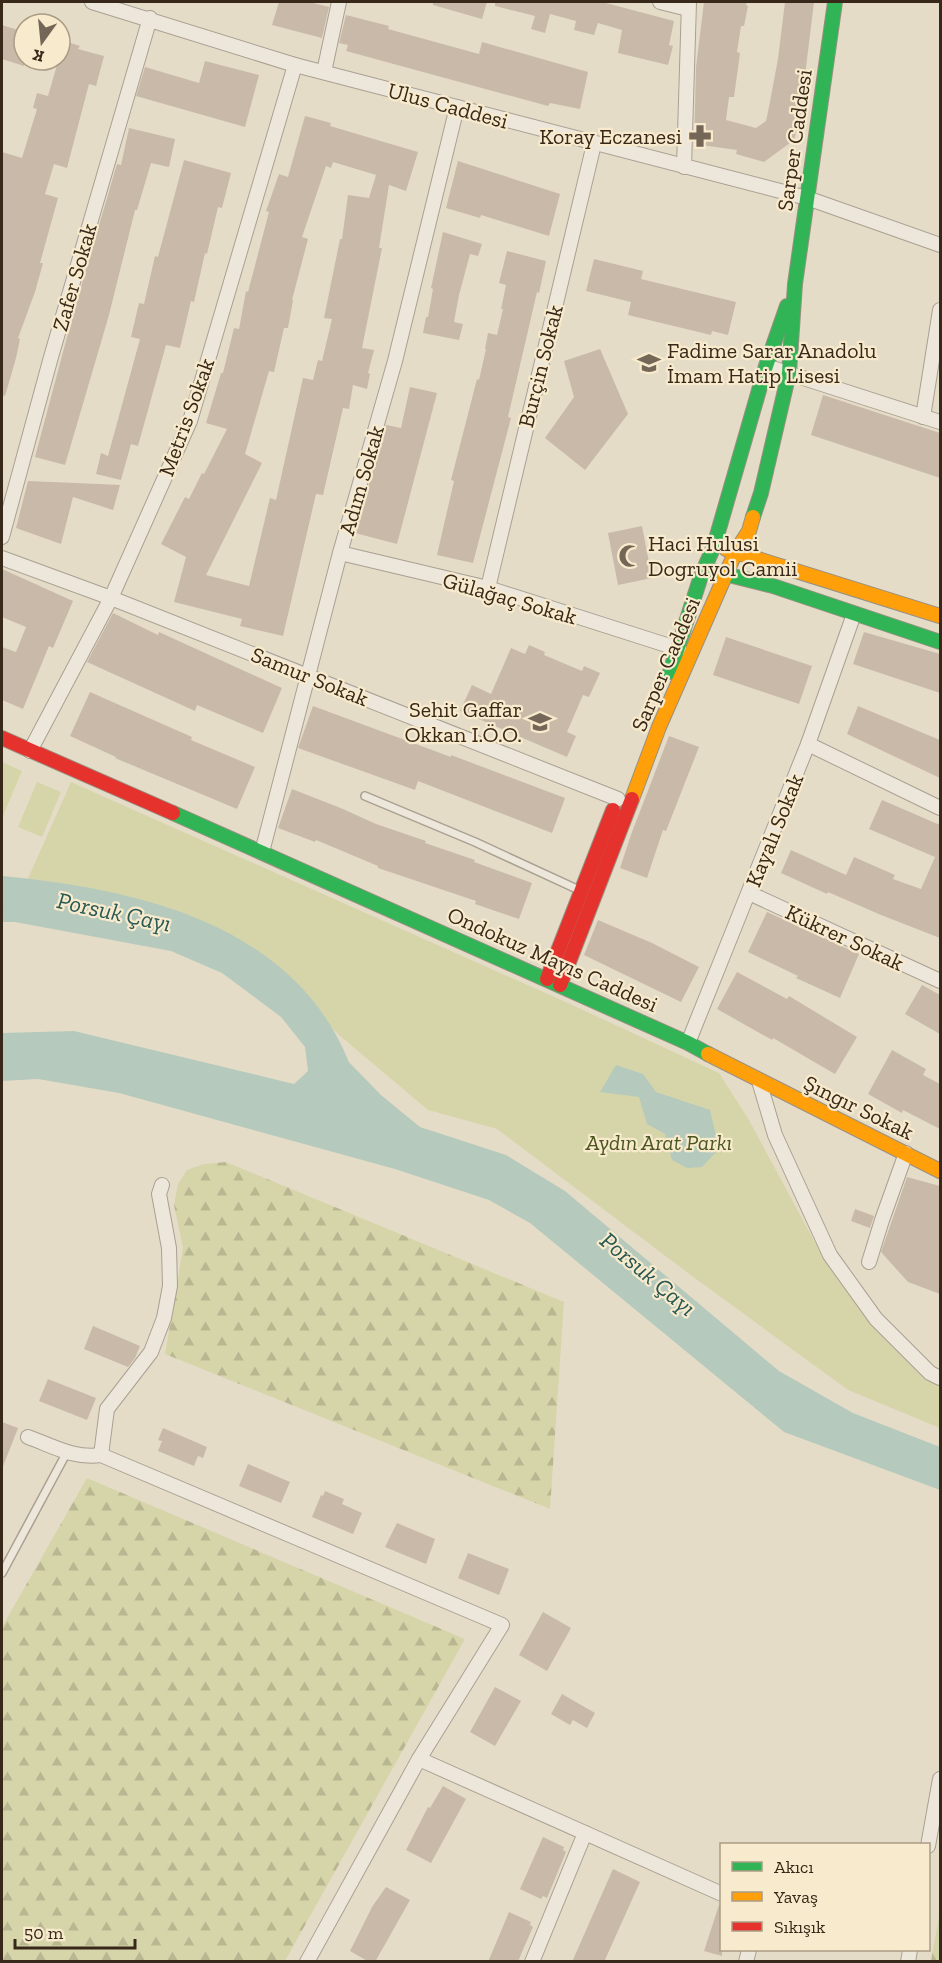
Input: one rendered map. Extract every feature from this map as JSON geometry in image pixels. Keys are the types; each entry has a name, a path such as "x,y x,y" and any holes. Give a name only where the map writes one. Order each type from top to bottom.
{"main road":[{"name":"Sarper Caddesi","path":"554,982 659,727 735,551 749,531 758,502 789,373 795,284 835,2"},
{"name":"Sarper Caddesi","path":"554,982 581,891 679,648 702,568 714,546 765,366 795,284"},
{"path":"714,546 940,616"},
{"path":"702,568 773,586 940,642"},
{"name":"Ondokuz Mayıs Caddesi","path":"2,738 554,982 688,1043 759,1081"},
{"name":"Şıngır Sokak","path":"759,1081 940,1171"}],"street":[{"name":"Ulus Caddesi","path":"92,2 128,7 150,18 295,65 807,198 940,245"},
{"path":"324,72 339,2"},
{"path":"660,2 689,5 684,167"},
{"name":"Zafer Sokak","path":"2,537 51,357 150,18"},
{"name":"Metris Sokak","path":"30,752 111,598 190,421 295,65"},
{"name":"Adım Sokak","path":"262,852 340,553 395,361 457,107"},
{"name":"Burçin Sokak","path":"488,588 594,144"},
{"path":"923,417 940,310"},
{"path":"765,366 940,422"},
{"name":"Gülağaç Sokak","path":"340,553 488,588 679,648"},
{"name":"Samur Sokak","path":"2,558 111,598 618,799"},
{"name":"Kayalı Sokak","path":"688,1043 808,744 854,614"},
{"path":"808,744 940,808"},
{"name":"Kükrer Sokak","path":"749,892 940,981"},
{"path":"759,1081 775,1134 830,1255 876,1319 930,1374 940,1378"},
{"path":"869,1262 906,1153"},
{"path":"101,1455 107,1409 151,1352 164,1318 170,1286 169,1248 159,1194 162,1185"},
{"path":"28,1437 87,1457 101,1455 502,1625 419,1759 307,1962"},
{"path":"419,1759 720,1893"},
{"path":"929,1843 940,1779"},
{"path":"532,1962 585,1833"}],"lane":[{"path":"364,796 581,891"},
{"path":"2,1573 67,1452"}],"green space":[{"path":"2,762 22,771 2,818"},
{"path":"37,782 61,792 42,837 18,827"},
{"name":"Aydın Arat Parkı","path":"71,782 568,1003 719,1073 749,1120 826,1263 940,1383 940,1428 848,1390 497,1129 428,1110 339,1035 262,957 155,910 26,883"},
{"path":"226,1162 564,1302 550,1509 165,1354 183,1248 174,1205 178,1184 187,1170 204,1164"},
{"path":"87,1478 465,1639 285,1961 2,1961 2,1627"},
{"path":"940,1911 940,1961 931,1961"}],"water":[{"path":"2,902 15,902 165,930 213,948 270,981 381,1095 420,1127 506,1155 565,1191 779,1371 853,1413 940,1447 940,1490 784,1432 530,1223 489,1200 395,1169 119,1093 38,1079 2,1081 2,1033 74,1031 294,1084 308,1071 305,1047 281,1017 222,973 171,951 15,922 2,922"},
{"path":"616,1065 643,1074 656,1092 710,1110 719,1149 702,1167 687,1168 672,1160 665,1134 647,1124 639,1097 600,1092"}],"building":[{"path":"279,2 309,2 329,7 322,38 272,25"},
{"path":"433,2 487,2 482,19 433,5"},
{"path":"495,2 602,2 674,21 669,45 673,46 668,65 618,53 622,30 598,23 594,35 574,30 576,21 550,14 545,33 531,29 535,16 495,6"},
{"path":"704,2 747,2 737,52 740,53 734,97 729,97 726,120 756,128 766,121 778,59 785,2 814,2 804,84 801,84 796,112 801,113 794,140 764,162 736,154 737,150 694,144 696,67"},
{"path":"346,15 479,54 482,42 588,72 580,109 550,103 548,106 346,51 348,45 339,43"},
{"path":"2,25 12,28 12,62 2,59"},
{"path":"72,44 80,46 78,49 104,56 96,86 89,84 67,168 54,164 45,194 58,198 40,263 43,263 35,292 18,338 20,339 16,358 5,396 2,395 2,152 22,158 37,109 33,108 37,93 48,96 55,72 72,72"},
{"path":"205,61 259,75 245,127 136,96 145,67 199,83"},
{"path":"305,116 331,123 330,126 418,152 406,191 389,185 379,248 382,248 362,348 374,350 368,373 370,374 367,389 353,385 349,409 343,408 323,495 316,494 283,636 240,626 242,619 174,602 186,557 161,544 185,497 189,499 227,429 206,423 221,373 223,373 234,328 239,329 246,291 248,292 269,212 266,211 279,174 288,177","holes":["333,162 376,175 369,198 348,195 342,239 340,239 324,318 332,319 322,361 318,360 313,380 303,378 276,500 270,498 249,586 206,575 262,463 245,454 269,371 274,372 284,328 288,328 292,300 308,239 302,237 326,166 331,168"]},
{"path":"129,128 175,139 169,167 151,163 137,210 135,210 109,315 65,465 35,457 75,307 117,164 121,165"},
{"path":"184,160 231,173 222,208 218,207 180,348 166,345 138,446 131,444 121,480 96,474 101,453 108,456 140,339 131,337 139,303 144,304 155,256 158,257"},
{"path":"458,161 560,194 549,236 481,215 480,218 446,208"},
{"path":"443,232 482,244 478,256 470,254 459,295 454,322 463,324 459,340 423,333"},
{"path":"507,251 546,261 508,417 511,418 473,563 437,555 454,481 451,480 477,379 479,380 488,333 497,335 503,309 501,309 506,285 499,283"},
{"path":"594,259 643,271 641,279 736,302 728,335 712,331 711,335 628,315 631,302 586,291"},
{"path":"600,349 628,414 585,470 545,438 574,397 564,361"},
{"path":"410,387 437,393 397,544 355,533 386,425 401,428"},
{"path":"823,395 940,433 940,478 811,435"},
{"path":"28,481 120,485 113,510 73,497 61,544 16,528"},
{"name":"Haci Hulusi Dogruyol Camii","path":"642,526 652,578 618,585 608,533"},
{"path":"2,569 73,601 53,648 49,646 23,709 2,700 2,647 16,652 26,627 2,617"},
{"path":"113,613 158,635 159,632 282,688 263,733 197,705 195,711 87,662"},
{"path":"864,632 940,654 940,693 853,664"},
{"path":"726,637 812,666 799,704 713,675"},
{"path":"529,645 545,652 544,655 582,671 584,666 600,673 589,697 583,695 567,732 576,736 567,757 460,711 472,685 491,694 511,648 525,654"},
{"path":"90,692 192,737 191,740 255,767 237,809 115,758 70,736"},
{"path":"313,706 565,798 552,833 418,781 415,790 298,748"},
{"path":"858,706 940,740 940,778 847,734"},
{"path":"669,736 699,747 666,831 663,830 647,878 620,868"},
{"path":"292,789 376,824 532,883 519,919 475,904 476,901 378,868 378,866 316,840 315,842 278,828"},
{"path":"882,800 940,825 940,938 828,892 827,894 781,873 791,850 846,875 854,857 895,875 893,879 921,889 935,857 869,829"},
{"path":"767,912 859,954 840,998 748,952"},
{"path":"598,920 652,943 699,967 681,1002 584,955"},
{"path":"737,972 787,999 789,996 857,1037 835,1074 717,1009"},
{"path":"922,985 940,995 940,1034 905,1014"},
{"path":"892,1050 926,1069 923,1075 940,1084 940,1129 903,1110 902,1113 868,1094"},
{"path":"907,1177 940,1186 940,1294 908,1282 881,1252"},
{"path":"855,1209 874,1216 870,1228 851,1221"},
{"path":"93,1326 140,1346 128,1367 84,1349"},
{"path":"48,1379 96,1398 87,1420 39,1401"},
{"path":"2,1422 18,1428 2,1469"},
{"path":"163,1428 207,1447 203,1458 198,1456 194,1466 158,1451 162,1441 158,1440"},
{"path":"248,1464 290,1482 281,1503 239,1486"},
{"path":"325,1491 344,1499 342,1504 362,1513 353,1534 312,1517"},
{"path":"397,1523 435,1539 426,1564 385,1547"},
{"path":"468,1553 509,1569 499,1595 458,1578"},
{"path":"543,1612 571,1628 547,1671 519,1655"},
{"path":"495,1687 521,1701 495,1746 470,1732"},
{"path":"562,1694 595,1713 587,1728 573,1720 570,1725 551,1714"},
{"path":"443,1786 466,1799 431,1863 406,1850 428,1807 430,1808"},
{"path":"543,1837 564,1847 563,1850 566,1852 547,1898 543,1896 541,1899 520,1889"},
{"path":"613,1869 640,1882 604,1962 572,1962"},
{"path":"386,1887 410,1900 375,1962 369,1962 350,1951 372,1907"},
{"path":"720,1905 720,1951 722,1951 722,1956 704,1951"},
{"path":"509,1912 531,1922 530,1925 533,1927 518,1962 488,1962"}],"waterway":[{"name":"Porsuk Çayı","path":"2,890 100,904 148,916 195,933 239,955 278,984 310,1020 335,1065"}],"traffic: fast":[{"path":"753,517 761,493 789,373 795,284 835,2"},
{"path":"670,672 701,576 714,546 766,366 787,306"},
{"path":"713,571 773,586 940,642"},
{"path":"173,813 688,1043 708,1054"}],"traffic: slow":[{"path":"632,799 659,727 736,551 749,531 753,517"},
{"path":"726,549 940,616"},
{"path":"708,1054 940,1171"}],"traffic: jam":[{"path":"2,738 173,813"},
{"path":"560,985 632,799"},
{"path":"547,979 613,810"}],"place":[{"name":"Koray Eczanesi","path":"700,136"},
{"name":"Fadime Sarar Anadolu İmam Hatip Lisesi","path":"649,363"},
{"name":"Haci Hulusi Dogruyol Camii","path":"630,556"},
{"name":"Sehit Gaffar Okkan I.Ö.O.","path":"540,722"}]}
